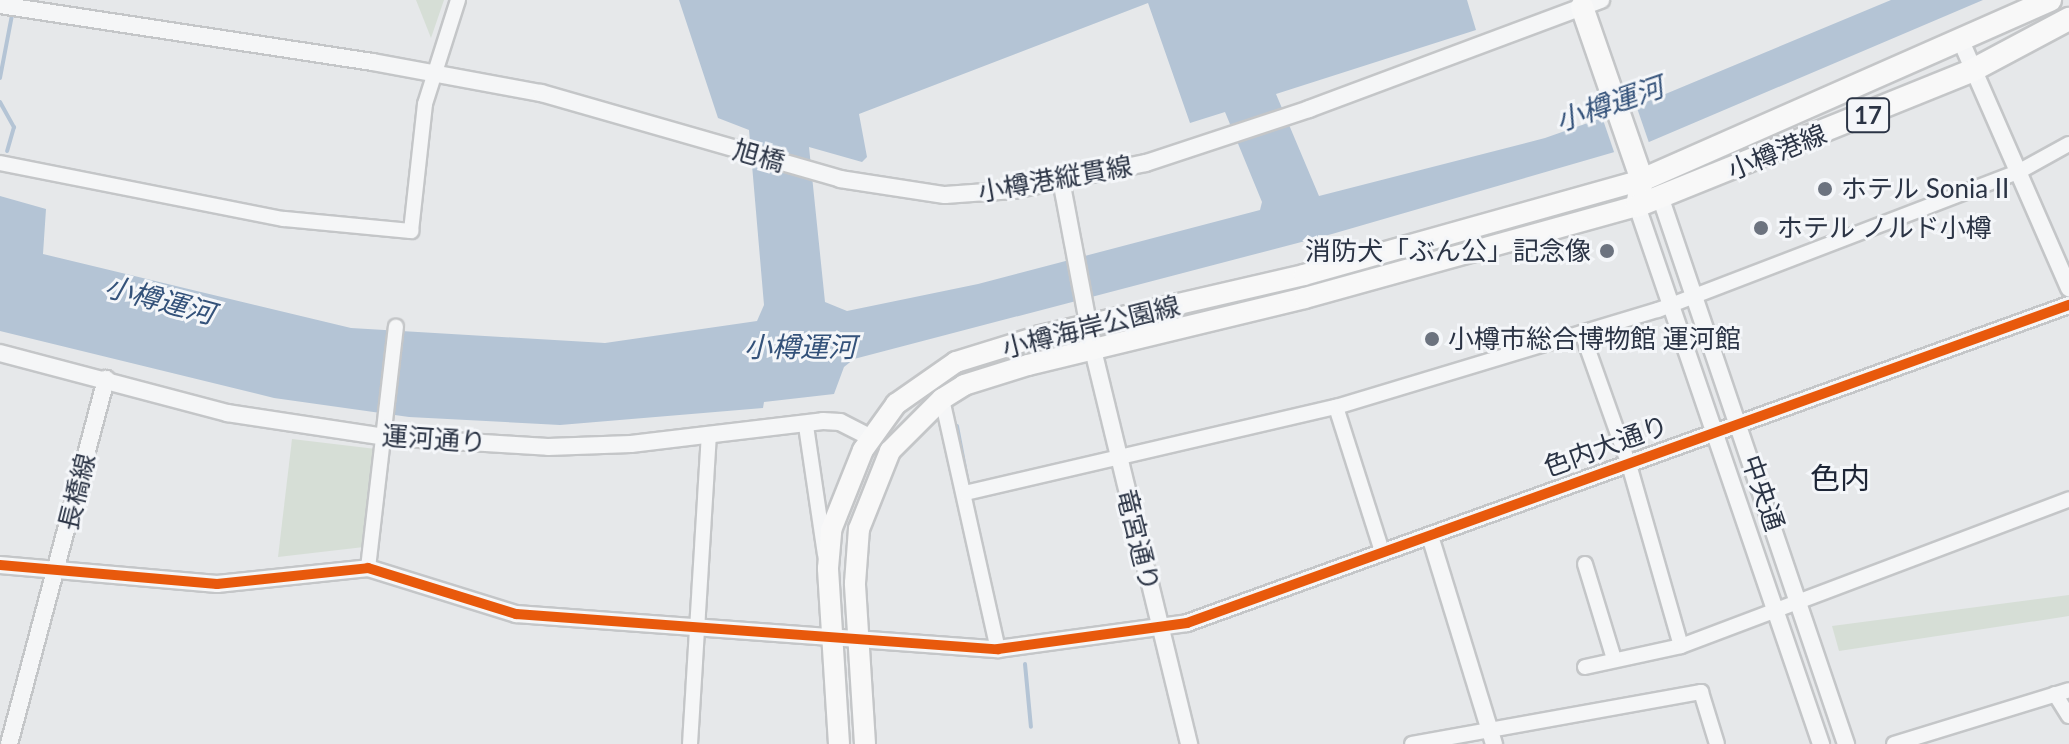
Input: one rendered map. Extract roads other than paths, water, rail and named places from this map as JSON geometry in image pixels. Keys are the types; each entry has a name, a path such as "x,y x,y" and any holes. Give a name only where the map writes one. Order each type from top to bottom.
{"main road":[{"name":"小樽港線","path":"1642,180 2050,0"},
{"path":"1588,2 1631,152 1642,180 1661,199"},
{"name":"小樽港線","path":"1637,206 1661,199 1973,70 2069,19"},
{"path":"1637,206 1642,180"},
{"name":"小樽海岸公園線","path":"839,744 828,568 831,530 871,438 896,404 956,362 1304,275 1642,180"},
{"name":"小樽海岸公園線","path":"865,744 854,557 878,474 904,433 942,399 964,385 1637,206"}],"street":[{"path":"0,163 284,219 411,231 432,73 458,0"},
{"name":"小樽港縦貫線","path":"840,179 945,195 1014,190 1146,163 1309,109 1588,2"},
{"name":"旭橋","path":"0,5 541,93 840,179"},
{"path":"1961,41 2069,288"},
{"path":"965,493 1336,407 1582,333 1694,296 2020,171 2069,144"},
{"name":"竜宮通り","path":"1061,180 1093,350 1189,744"},
{"name":"中央通","path":"1661,199 1801,603 1846,744"},
{"name":"中央通","path":"1637,206 1718,429 1821,744"},
{"name":"色内大通り","path":"368,568 516,614 696,630 998,649 1159,629 1430,536 1628,460 2069,305"},
{"path":"0,565 217,584 368,568 386,437 395,333"},
{"path":"1582,333 1628,460 1681,646"},
{"name":"運河通り","path":"0,353 227,413 386,437 548,447 709,436 840,422 871,438"},
{"name":"長橋線","path":"9,744 106,379"},
{"path":"942,399 998,649"},
{"path":"1336,407 1382,551"},
{"path":"806,426 828,568"},
{"path":"690,744 709,436"},
{"path":"1585,667 1681,646 2069,499"},
{"path":"1430,536 1492,737"},
{"path":"1585,564 1614,659"},
{"path":"1412,744 1492,737 1701,692 1717,744"},
{"path":"1894,744 2062,692 2069,716"}],"water":[{"name":"小樽運河","path":"679,0 1467,0 1476,30 1276,94 1319,196 1545,138 1639,105 1891,0 1983,0 1649,142 1332,234 854,359 844,367 834,394 764,402 763,408 560,425 409,417 274,398 0,331 0,196 46,209 43,254 351,328 605,343 757,321 764,305 749,130 718,118","holes":["1148,3 1190,123 1225,112 1262,202 1260,210 978,284 847,311 825,302 809,147 862,162 867,157 859,114"]}],"waterway":[{"path":"0,78 13,10"},
{"path":"0,102 14,127 7,151"},
{"path":"957,426 969,489"},
{"path":"1025,664 1031,727"}],"place":[{"name":"ホテル Sonia II","path":"1825,189"},
{"name":"ホテル ノルド小樽","path":"1761,228"},
{"name":"消防犬「ぶん公」記念像","path":"1607,251"},
{"name":"小樽市総合博物館 運河館","path":"1432,339"}],"district":[{"name":"色内","path":"1840,477"}]}
